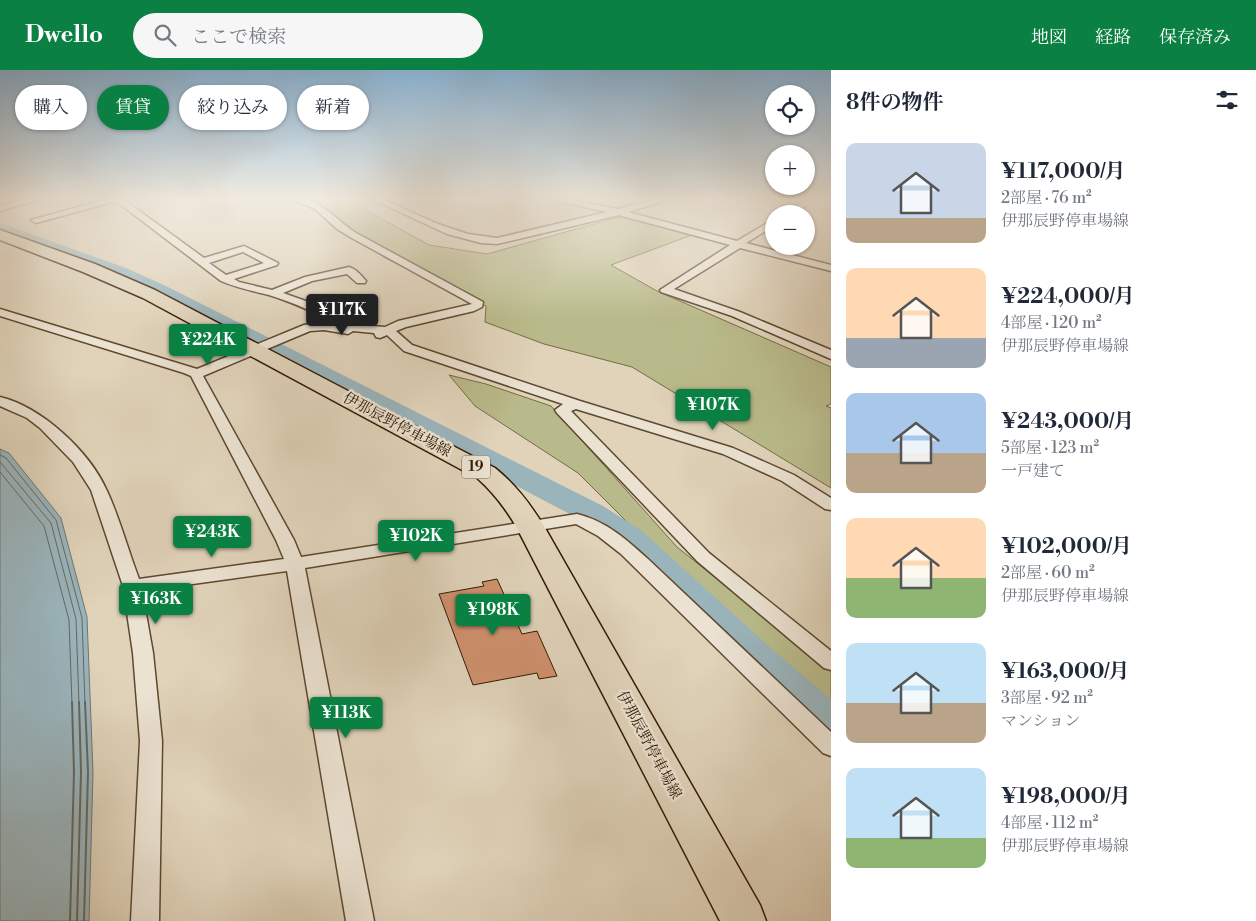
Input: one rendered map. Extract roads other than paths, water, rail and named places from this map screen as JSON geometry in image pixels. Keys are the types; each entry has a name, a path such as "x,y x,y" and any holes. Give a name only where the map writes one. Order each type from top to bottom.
{"main road":[{"name":"伊那辰野停車場線","path":"10,239 123,282 256,350 486,473 500,484 516,503 531,528 744,921"}],"street":[{"path":"172,239 201,262 235,284 273,292 313,307 356,328 389,331 408,348 574,404 728,452 788,478 831,505"},
{"path":"196,374 308,328 336,327 372,334 389,331 402,324 470,309 478,305 477,302 360,239"},
{"path":"478,239 486,241 507,239"},
{"path":"714,239 831,268"},
{"path":"746,239 665,290 736,314 826,353 831,341"},
{"path":"201,262 244,249 273,263 225,279"},
{"path":"273,292 309,279 348,270 361,281"},
{"path":"0,312 189,370 196,374 296,564 360,921"},
{"path":"0,400 32,415 45,425 79,459 99,490 132,586 143,653 151,741 145,921"},
{"path":"574,404 562,410 703,557 831,662"},
{"path":"132,586 296,564 577,520 588,523 610,534 831,746"}],"water":[{"path":"0,449 9,453 61,518 87,617 93,772 89,921 0,921"}],"waterway":[{"path":"29,239 119,272 159,290 264,344"},
{"path":"269,346 592,513 631,538 761,661 831,723"}]}
